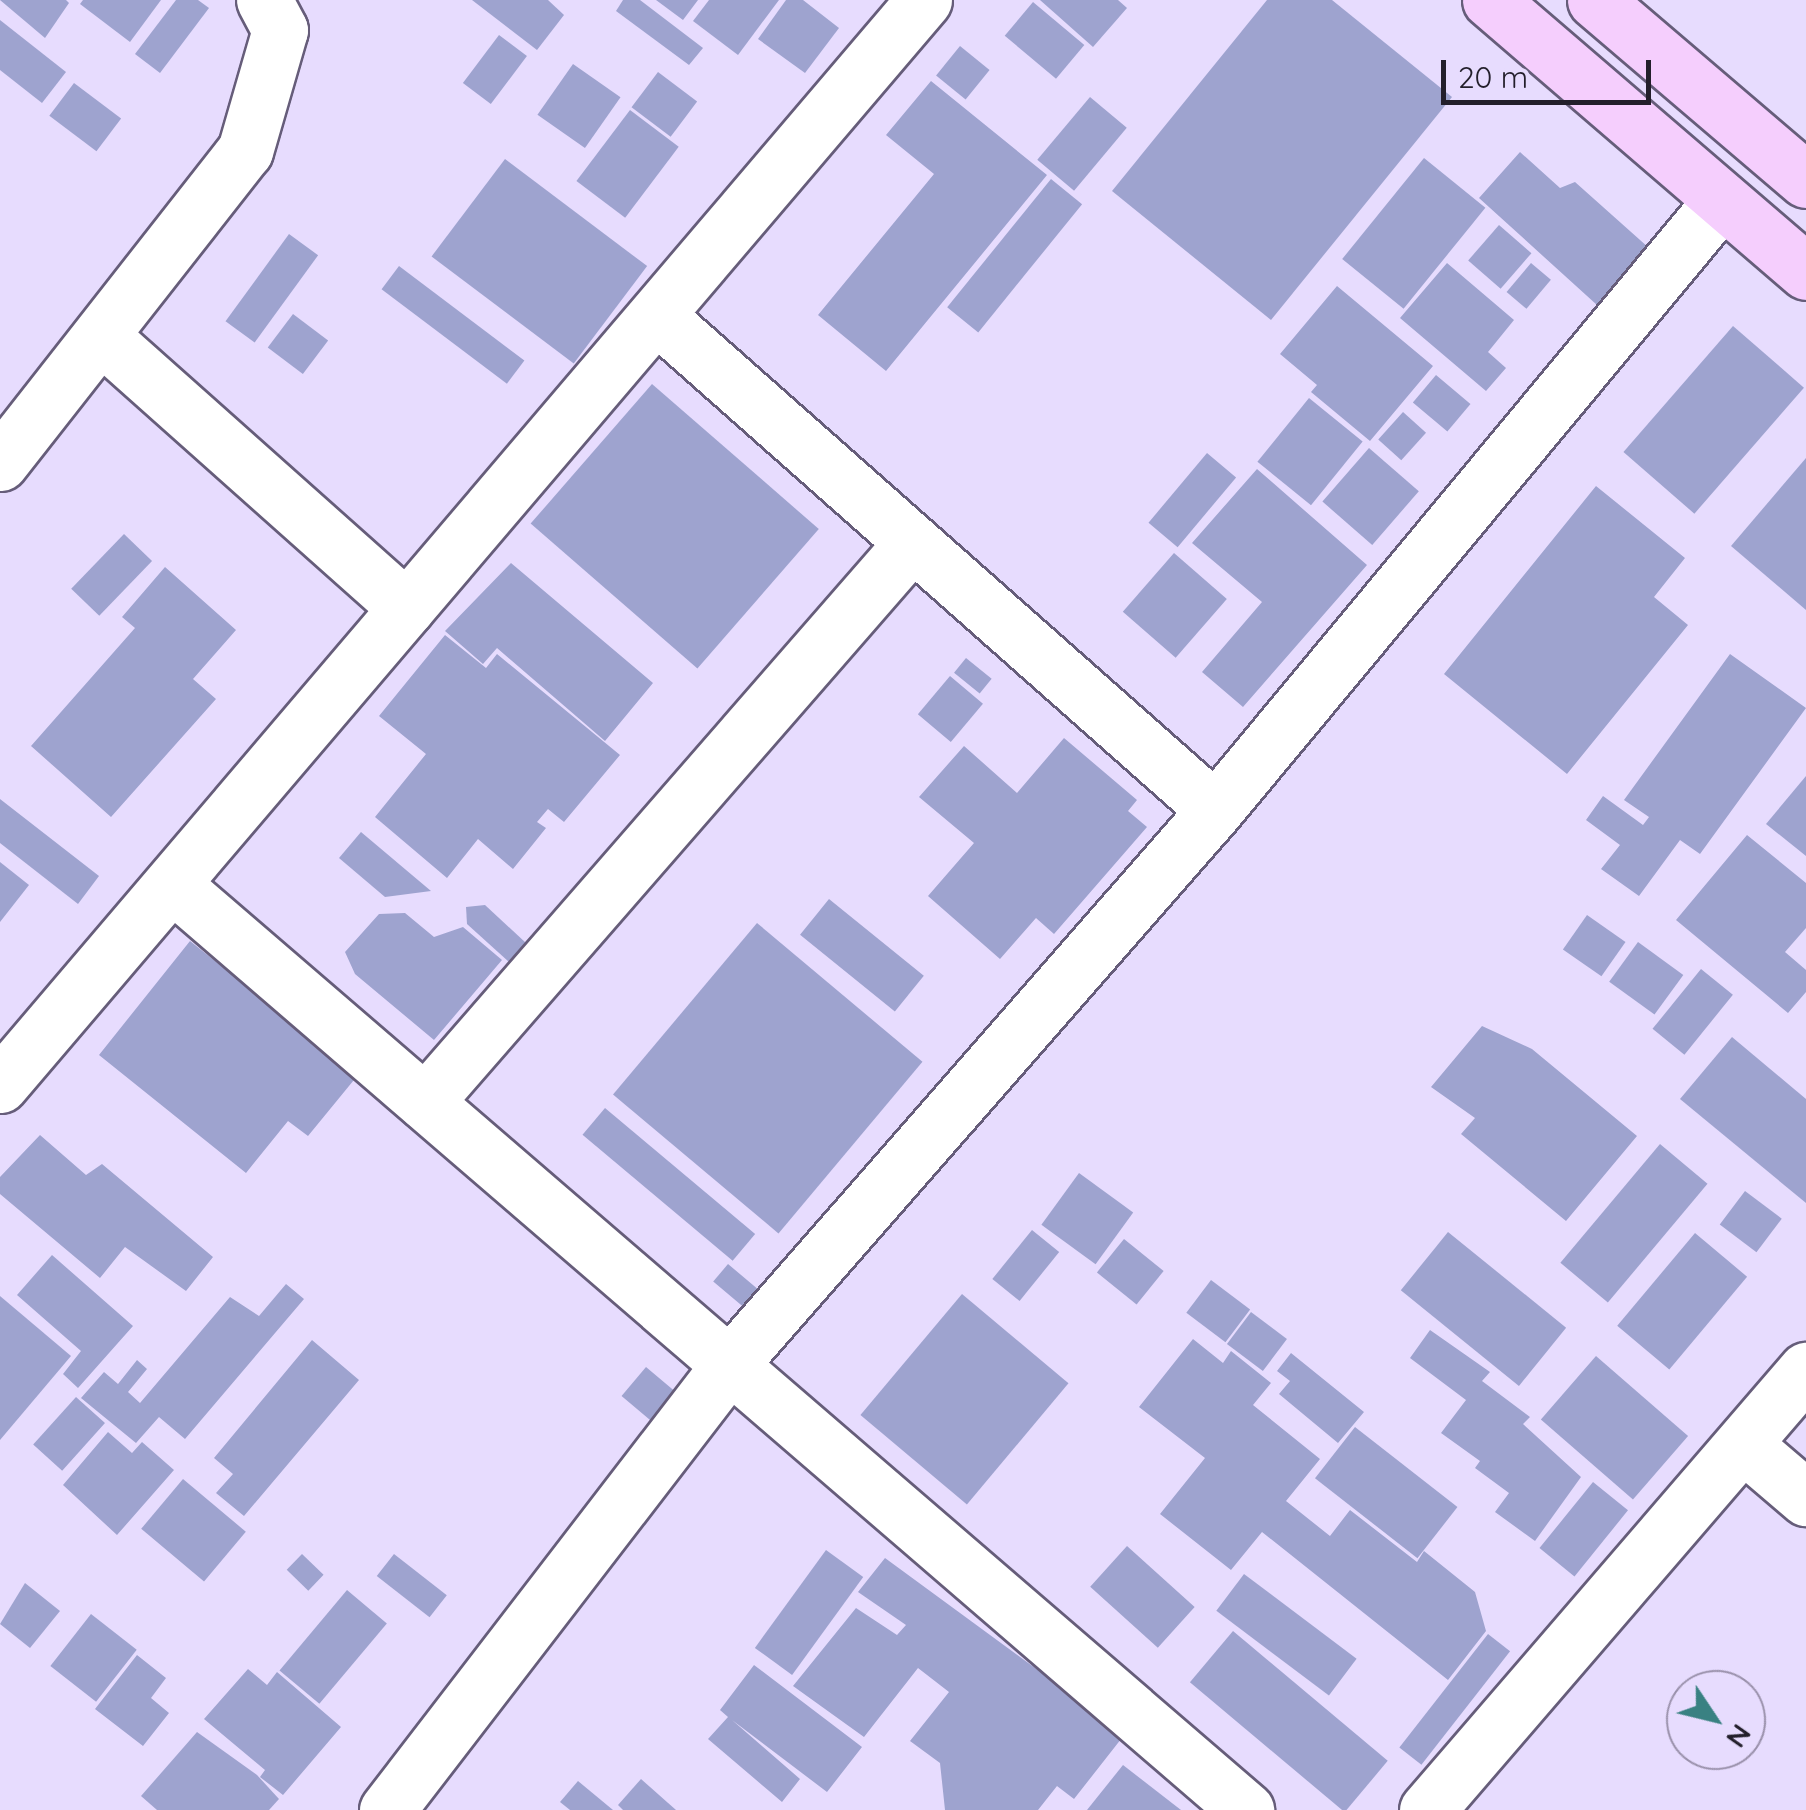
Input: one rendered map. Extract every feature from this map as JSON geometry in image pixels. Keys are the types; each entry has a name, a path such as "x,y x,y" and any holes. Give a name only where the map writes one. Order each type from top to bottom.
{"main road":[{"path":"1490,0 1806,272"},
{"path":"1594,0 1800,164"}],"street":[{"path":"0,462 245,150 280,30 264,0"},
{"path":"0,1085 924,0"},
{"path":"388,1810 730,1364 1215,810 1721,201"},
{"path":"657,316 1215,810"},
{"path":"102,336 406,608"},
{"path":"424,1102 912,543"},
{"path":"172,885 1246,1810"},
{"path":"1427,1810 1806,1370"},
{"path":"1744,1445 1806,1498"}],"building":[{"path":"0,0 66,0 69,3 45,38"},
{"path":"83,0 161,0 130,42 80,4"},
{"path":"176,0 198,0 209,8 160,73 135,54"},
{"path":"472,0 548,0 564,15 537,50"},
{"path":"623,0 640,0 703,48 689,65 616,11"},
{"path":"656,0 698,0 683,20"},
{"path":"709,0 779,0 738,55 693,21"},
{"path":"786,0 803,0 839,28 805,73 758,39"},
{"path":"1040,0 1118,0 1127,8 1093,47"},
{"path":"1267,0 1332,0 1452,97 1271,320 1112,191"},
{"path":"1033,2 1084,45 1056,79 1005,36"},
{"path":"0,20 66,72 42,103 0,70"},
{"path":"499,35 527,56 491,104 463,83"},
{"path":"960,46 990,70 966,99 936,76"},
{"path":"573,64 621,97 585,148 537,115"},
{"path":"658,72 697,101 671,137 632,107"},
{"path":"931,81 1047,175 886,371 818,315 934,174 886,135"},
{"path":"74,83 121,119 96,151 49,116"},
{"path":"1090,97 1127,128 1074,191 1037,160"},
{"path":"630,110 679,147 625,218 576,181"},
{"path":"1520,152 1560,188 1575,182 1649,248 1597,305 1479,198"},
{"path":"1424,158 1485,208 1404,309 1342,259"},
{"path":"505,159 647,266 574,364 432,256"},
{"path":"1051,179 1082,204 978,332 947,307"},
{"path":"1499,225 1531,253 1501,289 1468,260"},
{"path":"289,234 318,255 255,343 226,321"},
{"path":"1447,263 1514,320 1488,352 1506,368 1486,391 1400,318"},
{"path":"1531,263 1551,280 1526,309 1507,292"},
{"path":"399,266 524,360 507,384 382,289"},
{"path":"1337,286 1433,366 1370,441 1311,392 1317,385 1280,354"},
{"path":"293,314 328,340 303,374 268,348"},
{"path":"1733,326 1804,388 1694,514 1623,452"},
{"path":"1436,375 1470,404 1447,432 1413,403"},
{"path":"652,384 819,529 697,669 531,524"},
{"path":"1309,398 1363,441 1311,505 1257,462"},
{"path":"1403,412 1426,433 1401,460 1378,439"},
{"path":"1369,448 1419,491 1372,545 1322,502"},
{"path":"1207,453 1236,477 1178,547 1149,523"},
{"path":"1806,458 1806,610 1731,546"},
{"path":"1257,469 1367,565 1243,707 1202,672 1262,602 1192,543"},
{"path":"1596,486 1685,558 1654,597 1688,625 1567,774 1444,674"},
{"path":"124,534 152,561 99,616 71,589"},
{"path":"1174,553 1227,599 1176,658 1123,612"},
{"path":"511,563 653,683 605,741 497,648 483,664 445,631"},
{"path":"165,567 236,630 193,679 216,699 111,817 31,746 135,628 122,617"},
{"path":"445,635 486,668 497,654 620,755 564,822 548,809 537,822 546,828 513,869 478,839 447,878 375,817 426,754 379,716"},
{"path":"1730,654 1806,708 1700,854 1680,840 1639,896 1601,869 1620,845 1586,820 1603,796 1643,825 1649,817 1624,800"},
{"path":"966,658 992,679 980,694 954,673"},
{"path":"950,676 983,704 951,742 918,714"},
{"path":"1064,738 1137,800 1128,811 1147,827 1054,934 1036,918 1000,959 928,896 974,843 919,797 964,746 1017,793"},
{"path":"1806,776 1806,856 1766,824"},
{"path":"0,799 99,876 78,904 0,843"},
{"path":"361,832 431,891 385,897 339,858"},
{"path":"1747,835 1806,883 1806,928 1785,952 1806,970 1806,992 1788,1013 1676,920"},
{"path":"0,862 29,885 0,922"},
{"path":"829,899 924,976 895,1012 800,935"},
{"path":"485,905 526,943 528,960 509,962 467,924 466,907"},
{"path":"405,913 434,937 463,927 502,960 434,1040 355,974 345,952 379,914"},
{"path":"1587,915 1626,942 1601,976 1563,949"},
{"path":"757,923 922,1062 778,1233 613,1095"},
{"path":"190,941 358,1075 308,1136 288,1121 246,1173 99,1055"},
{"path":"1638,942 1683,975 1655,1015 1609,982"},
{"path":"1701,969 1733,995 1684,1055 1653,1029"},
{"path":"1482,1026 1532,1049 1637,1136 1566,1221 1461,1134 1475,1118 1431,1087"},
{"path":"1732,1037 1806,1099 1806,1203 1680,1099"},
{"path":"605,1108 755,1234 733,1261 583,1135"},
{"path":"40,1135 86,1175 102,1164 213,1257 186,1291 125,1247 100,1278 0,1194 0,1177"},
{"path":"1660,1144 1707,1184 1608,1303 1560,1263"},
{"path":"1079,1173 1133,1212 1096,1264 1041,1225"},
{"path":"1745,1191 1782,1219 1756,1252 1720,1225"},
{"path":"1032,1230 1059,1252 1020,1301 992,1279"},
{"path":"1448,1232 1566,1328 1519,1386 1401,1290"},
{"path":"1695,1233 1747,1277 1669,1369 1617,1326"},
{"path":"1124,1239 1164,1271 1137,1305 1097,1272"},
{"path":"52,1255 133,1326 78,1388 63,1374 81,1351 17,1295"},
{"path":"728,1264 757,1288 742,1306 713,1282"},
{"path":"1211,1280 1250,1309 1225,1342 1186,1313"},
{"path":"286,1284 304,1299 185,1439 159,1417 136,1443 81,1398 104,1372 118,1384 137,1360 147,1369 128,1392 140,1403 230,1297 259,1316"},
{"path":"962,1294 1068,1383 967,1504 860,1415"},
{"path":"0,1296 71,1356 0,1440"},
{"path":"1251,1312 1287,1339 1263,1371 1227,1344"},
{"path":"1430,1330 1490,1372 1482,1381 1530,1417 1523,1424 1581,1477 1535,1541 1495,1512 1509,1493 1475,1468 1480,1461 1441,1433 1466,1400 1410,1358"},
{"path":"1193,1339 1223,1363 1231,1351 1271,1383 1253,1405 1320,1459 1286,1501 1330,1536 1350,1510 1417,1562 1424,1551 1475,1592 1486,1631 1448,1680 1262,1532 1231,1570 1160,1514 1205,1458 1139,1407"},
{"path":"312,1340 359,1380 244,1516 216,1493 233,1474 214,1458"},
{"path":"1291,1353 1364,1412 1338,1443 1279,1394 1290,1381 1277,1371"},
{"path":"1596,1356 1688,1436 1633,1499 1541,1419"},
{"path":"646,1367 675,1391 651,1421 622,1396"},
{"path":"76,1397 105,1423 62,1471 33,1445"},
{"path":"1355,1427 1457,1507 1417,1558 1315,1478"},
{"path":"108,1432 132,1453 142,1442 174,1470 117,1535 63,1485"},
{"path":"183,1479 246,1532 204,1582 141,1529"},
{"path":"1593,1482 1628,1510 1574,1576 1540,1548"},
{"path":"1127,1546 1195,1607 1158,1648 1090,1587"},
{"path":"826,1550 863,1577 792,1675 755,1648"},
{"path":"302,1554 324,1575 308,1591 287,1570"},
{"path":"394,1554 447,1595 430,1617 377,1576"},
{"path":"885,1558 1125,1734 1074,1799 1057,1786 1038,1810 945,1810 940,1763 910,1741 949,1692 918,1668 864,1737 793,1686 856,1608 897,1635 906,1625 858,1592"},
{"path":"1244,1574 1357,1659 1329,1696 1216,1611"},
{"path":"25,1583 60,1611 30,1648 0,1624"},
{"path":"347,1590 387,1623 319,1704 280,1670"},
{"path":"91,1614 137,1650 96,1702 50,1666"},
{"path":"1233,1631 1388,1761 1346,1810 1342,1810 1190,1682"},
{"path":"1488,1634 1510,1651 1421,1765 1399,1747"},
{"path":"137,1655 166,1678 151,1698 169,1713 143,1746 95,1709"},
{"path":"754,1665 862,1747 827,1792 732,1720 800,1779 782,1802 708,1739 728,1717 720,1710"},
{"path":"248,1669 267,1685 277,1672 341,1727 283,1795 260,1777 265,1770 204,1719"},
{"path":"197,1732 257,1775 279,1799 269,1810 157,1810 141,1796"},
{"path":"1123,1765 1181,1810 1087,1810"},
{"path":"641,1779 676,1810 623,1810 618,1805"},
{"path":"578,1781 613,1810 570,1810 560,1802"}]}
